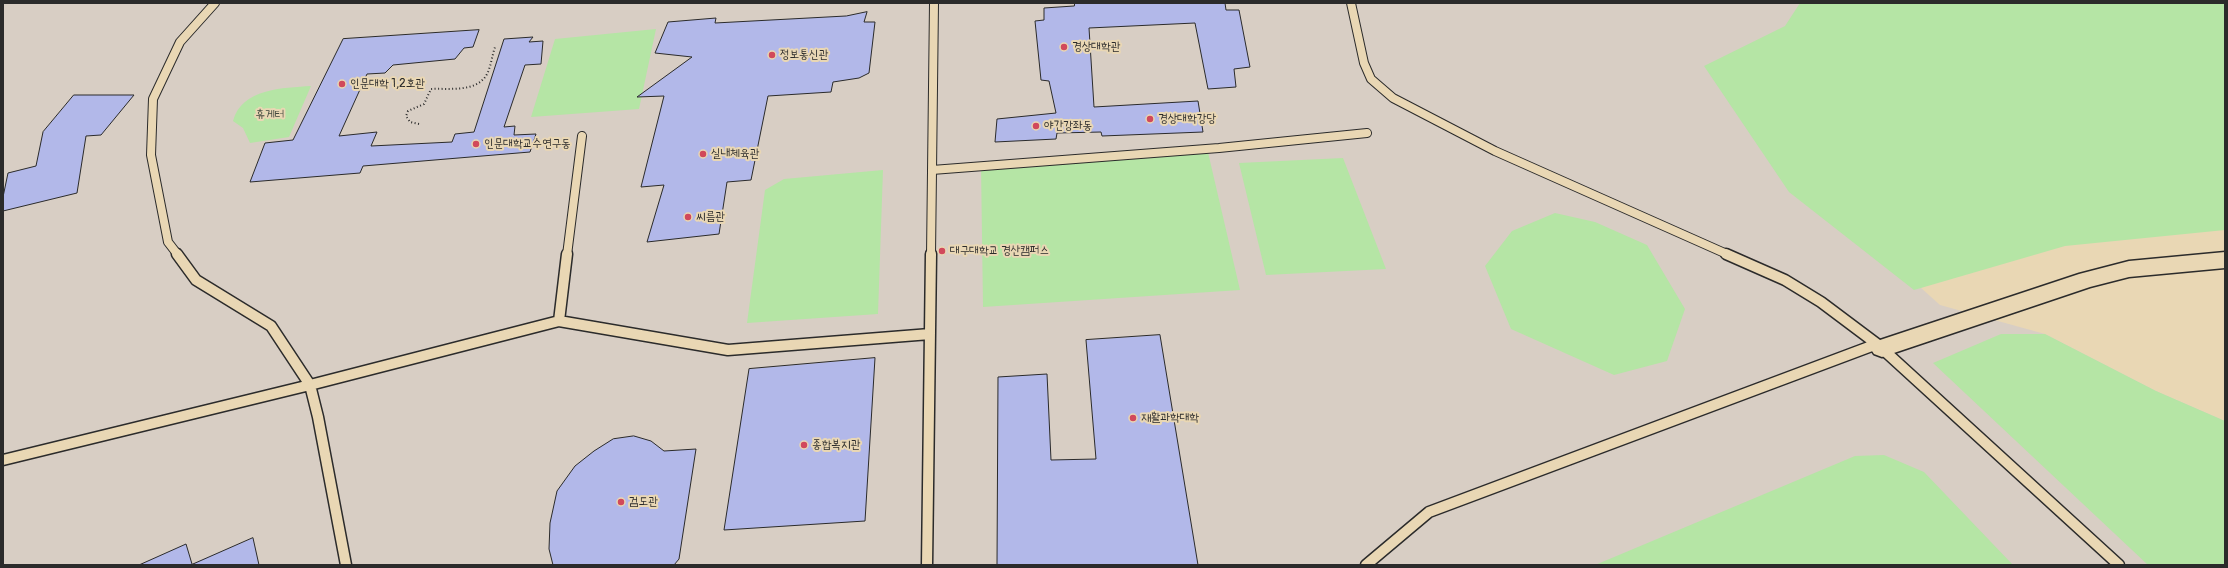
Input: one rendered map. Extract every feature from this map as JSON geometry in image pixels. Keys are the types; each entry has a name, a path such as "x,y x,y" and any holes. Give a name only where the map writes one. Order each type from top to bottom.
{"street":[{"path":"1880,346 2059,288 2108,274 2129,269 2225,260"}],"lane":[{"path":"215,3 180,42 153,99 151,155 168,242 196,280 271,326 310,385 318,417 346,565"},
{"path":"927,565 934,3"},
{"path":"1351,3 1364,63 1371,79 1393,98 1495,151 1785,280 1821,302 1880,346 2119,565"},
{"path":"932,170 1219,148 1367,133"},
{"path":"559,321 582,136"},
{"path":"3,460 310,385 559,321 728,350 930,334"},
{"path":"1366,565 1428,512 1880,346"}],"path":[{"path":"420,124 410,122 406,116 408,110 424,104 431,89 466,87 480,83 486,76 494,47"}],"shaded area":[{"name":"대구대학교 경산캠퍼스","path":"3,3 2197,3 1821,198 1940,305 2045,334 2156,391 2225,421 2225,565 3,565"}],"green space":[{"path":"1800,3 2225,3 2225,230 2065,246 1914,290 1789,192 1704,66 1785,26"},
{"path":"656,29 639,109 531,117 555,39"},
{"name":"휴게터","path":"311,86 289,137 250,143 243,128 233,121 238,110 245,102 254,96 276,89"},
{"path":"1207,148 1240,290 983,307 981,166"},
{"path":"1343,158 1386,269 1266,275 1239,163"},
{"path":"883,170 878,314 747,323 765,190 784,179"},
{"path":"1555,213 1595,222 1647,245 1685,309 1667,361 1614,375 1511,329 1485,266 1512,231"},
{"path":"2001,334 2045,334 2156,391 2225,421 2225,565 2148,565 1933,363"},
{"path":"1884,455 1924,472 2013,565 1595,565 1855,456"}],"building":[{"name":"경상대학관","path":"1075,3 1225,3 1226,10 1239,10 1250,67 1234,69 1236,87 1208,89 1195,23 1089,28 1094,107 1198,101 1203,132 1102,136 1101,132 1057,133 1056,139 995,142 997,119 1056,113 1049,81 1041,80 1035,21 1044,20 1044,8 1074,6"},
{"path":"867,12 864,22 875,22 869,73 859,78 833,82 831,92 768,96 751,180 727,182 719,234 647,242 664,185 641,187 664,96 637,97 692,57 655,53 668,22 716,18 715,23 846,16"},
{"path":"479,30 473,47 464,48 455,59 393,65 385,73 367,74 339,136 377,132 371,146 452,142 455,134 474,132 504,39 533,37 529,42 543,41 541,64 525,65 504,127 515,126 514,135 536,134 530,152 363,166 360,173 250,182 265,143 293,140 343,39"},
{"path":"74,95 134,95 101,135 86,136 77,193 3,211 3,197 8,173 36,166 43,132"},
{"name":"재활과학대학","path":"1160,335 1198,565 997,565 998,377 1047,374 1051,460 1096,459 1086,340"},
{"name":"종합복지관","path":"875,358 865,521 724,530 749,369"},
{"name":"검도관","path":"634,436 651,441 664,451 696,449 679,559 674,565 553,565 549,549 550,523 557,491 575,466 594,451 613,439"},
{"path":"253,538 259,565 139,565 186,544 192,564"}],"place":[{"name":"경상대학관","path":"1064,47"},
{"name":"정보통신관","path":"772,55"},
{"name":"인문대학 1,2호관","path":"342,84"},
{"name":"경상대학강당","path":"1150,119"},
{"name":"야간강좌동","path":"1036,126"},
{"name":"인문대학교수연구동","path":"476,144"},
{"name":"실내체육관","path":"703,154"},
{"name":"씨름관","path":"688,217"},
{"name":"대구대학교 경산캠퍼스","path":"942,251"},
{"name":"재활과학대학","path":"1133,418"},
{"name":"종합복지관","path":"804,445"},
{"name":"검도관","path":"621,502"}]}
